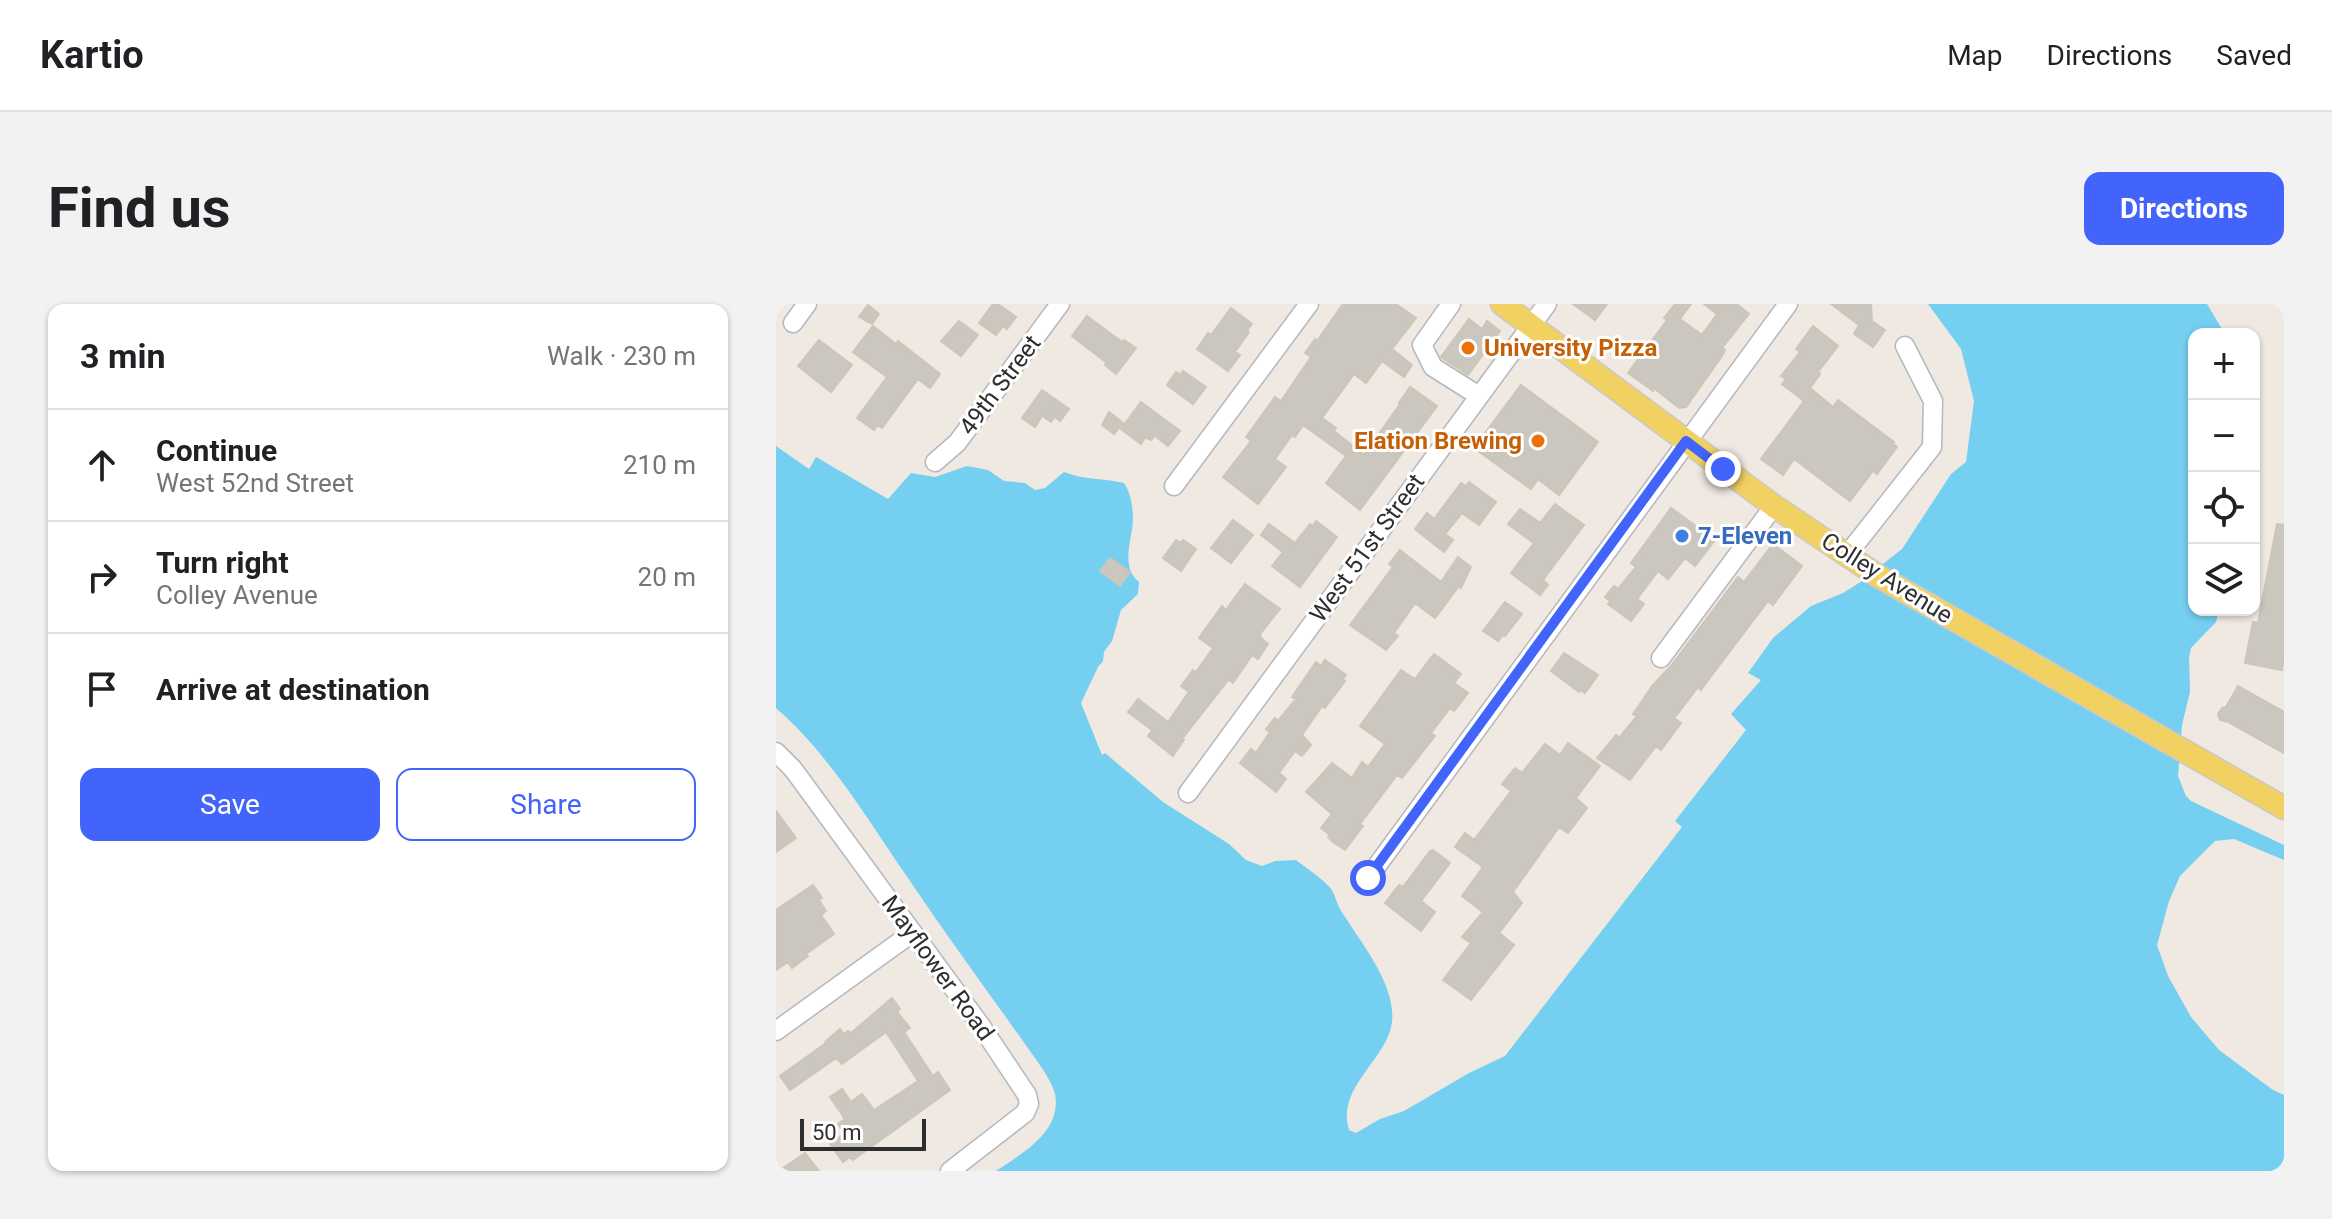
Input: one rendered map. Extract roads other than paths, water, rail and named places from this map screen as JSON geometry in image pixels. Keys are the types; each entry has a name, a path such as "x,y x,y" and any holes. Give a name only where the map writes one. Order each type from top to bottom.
{"main road":[{"name":"Colley Avenue","path":"1502,304 1774,506 1878,576 2284,808"}],"street":[{"path":"793,323 807,304"},
{"name":"49th Street","path":"935,462 957,443 1060,304"},
{"path":"1174,486 1309,304"},
{"path":"1451,304 1422,345 1433,367 1479,396"},
{"name":"West 51st Street","path":"1188,793 1547,304"},
{"path":"1368,878 1788,304"},
{"path":"1847,555 1932,447 1933,401 1905,346"},
{"path":"1661,658 1774,506"},
{"name":"Mayflower Road","path":"779,759 793,769 981,1026 1027,1095 1029,1104 1025,1113 950,1171"},
{"path":"776,1031 912,933"}],"water":[{"path":"1928,304 2207,304 2221,328 2188,328 2188,616 2218,616 2216,622 2191,648 2190,692 2182,725 2178,776 2191,801 2284,845 2284,860 2234,839 2215,841 2180,876 2169,901 2157,945 2168,976 2191,1017 2219,1050 2284,1095 2284,1171 996,1171 1028,1149 1046,1130 1056,1107 1055,1094 1044,1071 848,790 814,747 776,708 776,446 809,469 816,457 888,499 911,473 935,477 967,466 988,470 1004,481 1025,483 1035,490 1045,488 1064,472 1124,483 1133,515 1128,561 1133,576 1139,582 1138,594 1121,610 1112,641 1081,703 1102,755 1105,753 1163,802 1229,844 1246,860 1262,866 1275,861 1296,860 1333,892 1385,983 1392,1016 1385,1043 1349,1102 1349,1130 1356,1133 1380,1119 1404,1111 1505,1056 1682,827 1675,821 1746,730 1731,714 1761,680 1748,673 1773,638 1811,606 1859,583 1902,549 1951,474 1966,462 1974,401 1961,349"}],"place":[{"name":"University Pizza","path":"1468,348"},
{"name":"Elation Brewing","path":"1538,441"},
{"name":"7-Eleven","path":"1682,536"}]}
